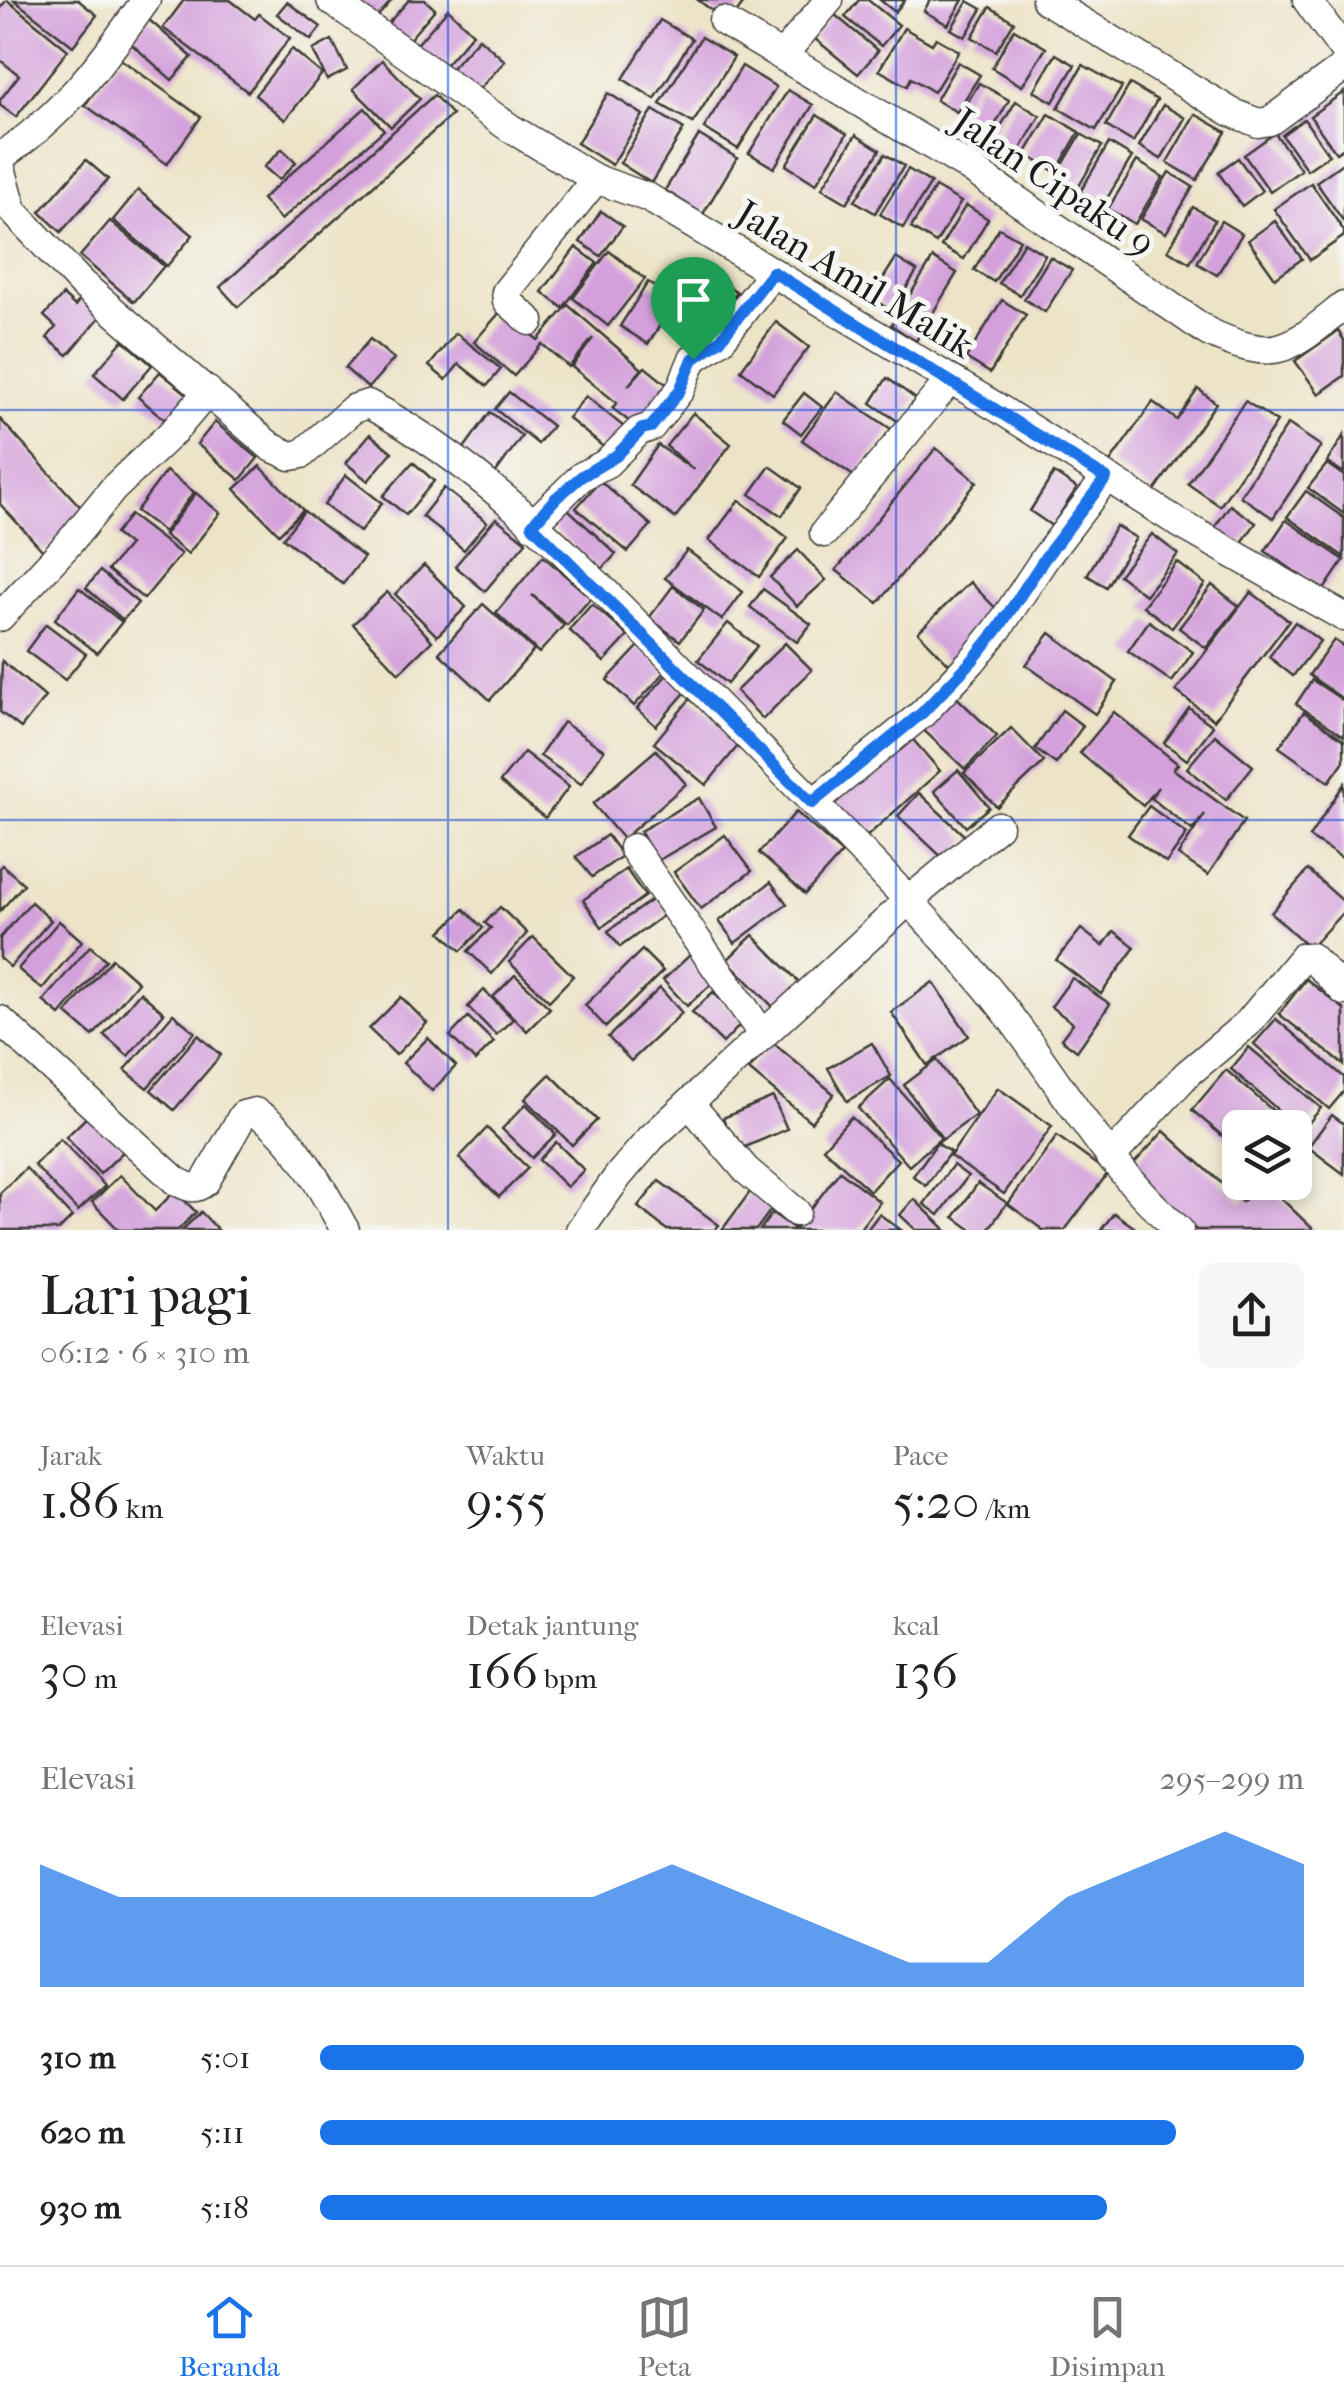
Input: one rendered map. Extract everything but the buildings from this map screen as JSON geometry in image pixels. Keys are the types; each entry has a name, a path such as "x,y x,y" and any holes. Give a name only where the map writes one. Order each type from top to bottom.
{"street":[{"path":"146,0 77,94 0,160 13,211 80,283 271,447 291,456 302,454 352,409 368,404 416,430 532,525 812,803 979,978 1110,1158 1179,1230"},
{"name":"Jalan Amil Malik","path":"331,0 510,128 596,179 648,198 1106,478 1344,618"},
{"path":"783,55 829,0"},
{"path":"1307,0 1344,51"},
{"path":"1063,4 1245,120 1258,123 1270,121 1344,67"},
{"name":"Jalan Cipaku 9","path":"723,21 970,168 1208,332 1249,350 1274,350 1297,343 1344,306"},
{"path":"530,321 508,301 506,292 596,179"},
{"path":"532,525 582,476 616,456 642,429 651,427 680,390 693,359 720,340 773,272"},
{"path":"824,534 950,380"},
{"path":"0,617 114,488 175,430 208,391"},
{"path":"812,803 922,713 972,661 1106,478"},
{"path":"580,1230 651,1138 907,902 998,826"},
{"path":"633,848 763,1035"},
{"path":"1110,1158 1186,1075 1248,1023 1303,957 1307,955 1317,962 1344,992"},
{"path":"0,1020 176,1181 189,1188 205,1182 243,1115 255,1112 265,1118 300,1156 345,1230"},
{"path":"689,1103 746,1170 796,1212"}],"route":[{"path":"773,272 1106,478 972,661 922,713 812,803 532,525 582,476 616,456 642,429 651,427 680,390 693,359 720,340 773,272"}]}
